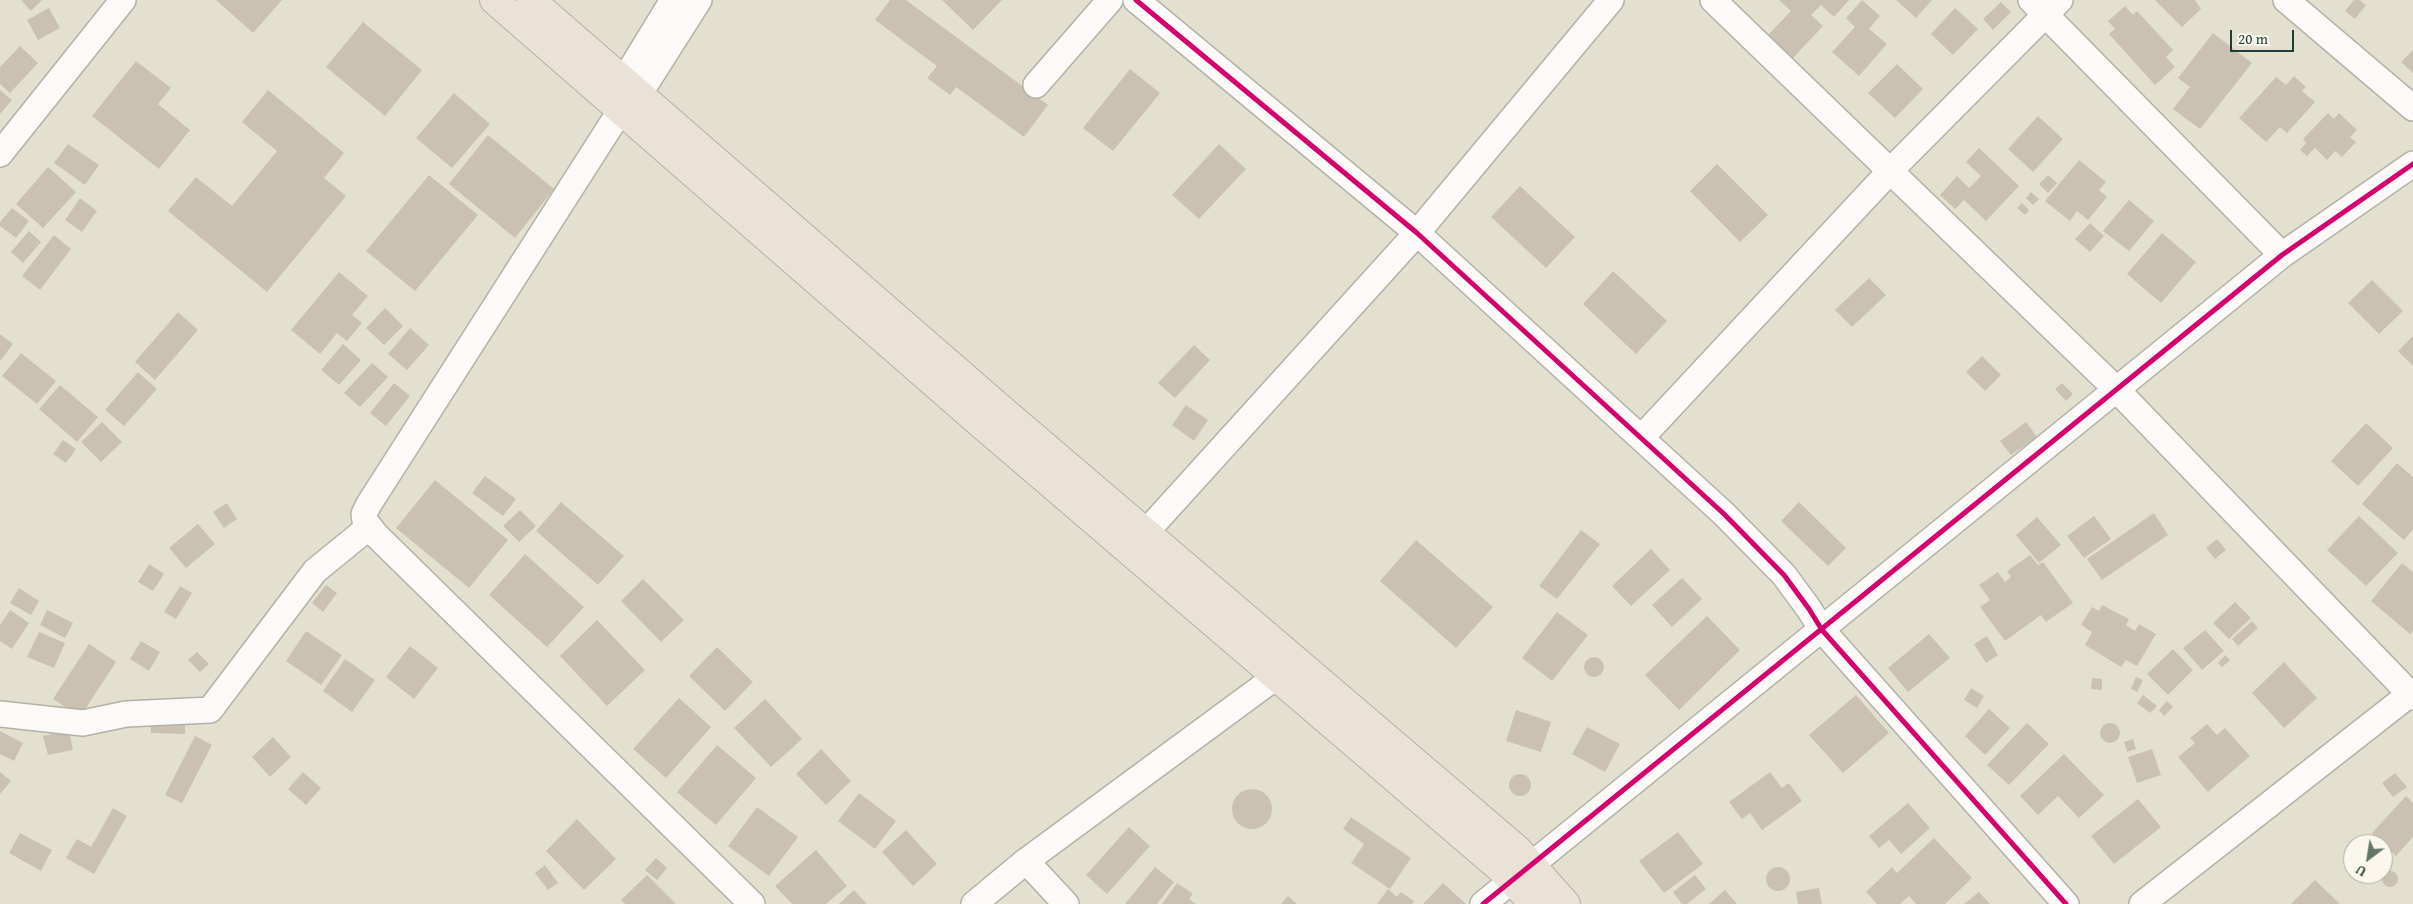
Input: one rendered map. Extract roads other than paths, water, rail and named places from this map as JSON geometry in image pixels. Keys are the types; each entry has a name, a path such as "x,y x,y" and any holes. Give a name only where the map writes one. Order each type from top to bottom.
{"highway":[{"path":"494,0 984,394 1146,532 1522,872 1534,904"},
{"path":"531,0 623,102 982,426 1276,676 1522,872 1566,904"}],"street":[{"path":"0,154 123,0"},
{"path":"623,102 673,0"},
{"path":"699,0 623,102 364,514 369,527 752,904"},
{"path":"1036,85 1110,0"},
{"path":"1136,0 1417,233 1724,514 1784,576 1822,630 2066,904"},
{"path":"1146,532 1417,233 1611,0"},
{"path":"1713,0 2116,389 2411,696 2142,904"},
{"path":"2286,0 2413,108"},
{"path":"1642,437 2045,5 2282,255"},
{"path":"1483,904 2282,255 2413,164"},
{"path":"0,714 83,723 126,714 210,710 315,571 369,527"},
{"path":"974,904 1026,861 1276,676"},
{"path":"1026,861 1066,904"}]}
